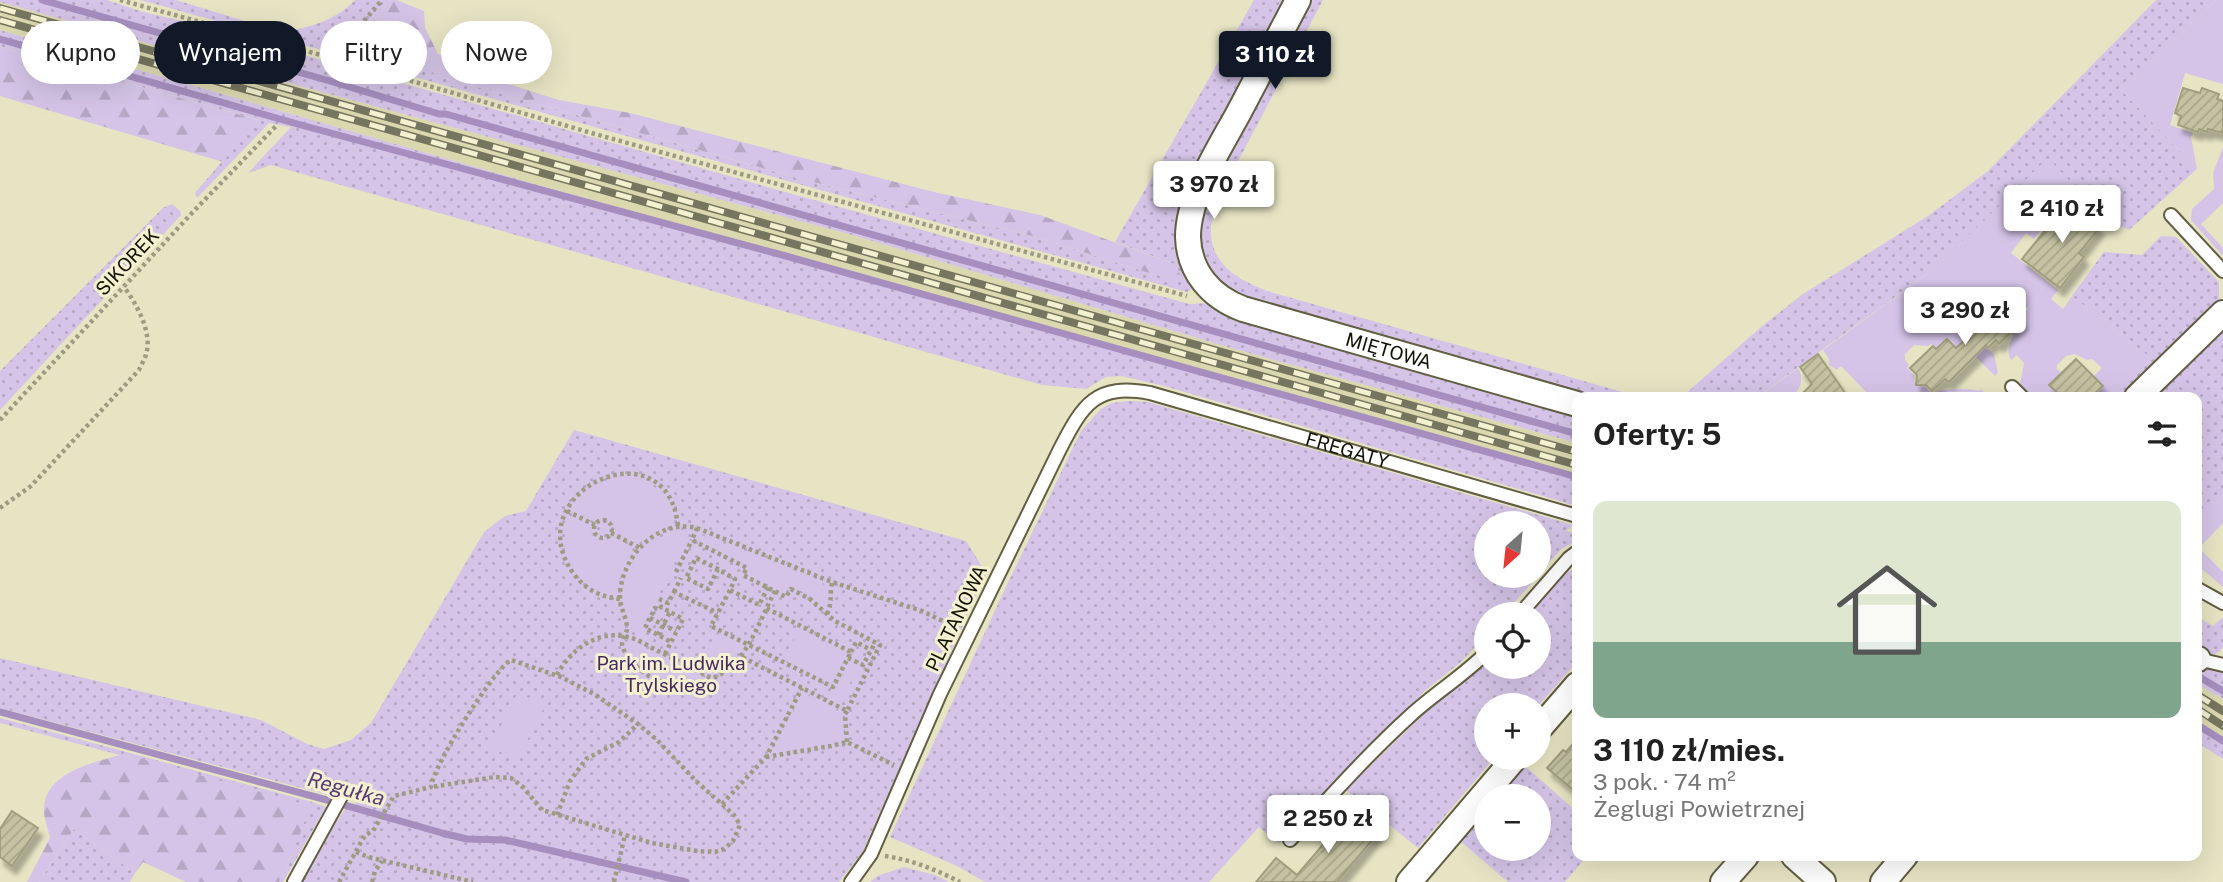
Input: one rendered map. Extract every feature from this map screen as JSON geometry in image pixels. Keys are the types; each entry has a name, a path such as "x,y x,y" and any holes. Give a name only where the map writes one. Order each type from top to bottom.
{"street":[{"path":"1209,289 1194,266 1189,245 1190,222 1196,202 1213,162 1298,0"},
{"name":"MIĘTOWA","path":"1209,289 1243,309 1572,403"},
{"path":"2142,392 2223,313"},
{"path":"1551,715 1572,691"},
{"path":"1409,882 1505,770"},
{"path":"1723,882 1742,861"},
{"path":"1800,861 1823,882"},
{"path":"1883,882 1901,861"}],"lane":[{"path":"2171,215 2223,271"},
{"path":"2012,387 2017,392"},
{"name":"FREGATY","path":"1117,390 1131,389 1150,393 1572,515"},
{"name":"PLATANOWA","path":"851,882 871,854 940,694 1076,420 1095,398 1117,390"},
{"path":"1530,602 1572,556"},
{"path":"2202,591 2223,603"},
{"path":"2202,660 2223,665"},
{"path":"1290,840 1397,728 1425,702 1474,665"},
{"path":"294,882 343,793"}],"path":[{"path":"120,0 320,55"},
{"path":"363,21 382,0"},
{"path":"422,84 1185,296 1195,296 1209,289"},
{"name":"SIKOREK","path":"0,420 277,125"},
{"path":"0,508 31,486 139,369 147,353 148,341 132,298 124,287"},
{"path":"620,599 603,597 593,592 577,579 563,554 561,534 567,510 582,490 600,479 618,474 638,475 665,489 675,506 678,527"},
{"path":"567,510 595,525"},
{"path":"600,520 607,521 611,526 611,533 606,537 599,537 595,532 595,525 600,520"},
{"path":"775,591 740,656 712,679 685,686 673,685 652,677 634,663 622,643 627,626 620,599 627,567 640,548 654,537 678,527 697,528 832,582 922,611 970,634"},
{"path":"676,572 697,528"},
{"path":"611,533 640,548"},
{"path":"692,540 747,568 743,575 786,597 790,589 810,599 835,621 880,645 845,714 847,742"},
{"path":"718,569 708,589 686,578 696,558 718,569 735,579 711,626 833,688 856,642 871,650"},
{"path":"659,599 668,603 681,578"},
{"path":"827,614 831,607 832,582"},
{"path":"730,590 759,605 768,587"},
{"path":"674,592 718,613"},
{"path":"665,654 671,642 676,631 683,618 661,607 659,610 655,608 645,628 671,642"},
{"path":"766,608 851,652"},
{"path":"658,635 670,612"},
{"path":"650,618 676,631"},
{"path":"557,675 568,657 581,645 598,638 625,636 712,679"},
{"path":"848,658 863,665 875,643"},
{"path":"740,656 847,711"},
{"path":"339,882 365,835 373,831 398,793 495,777 511,778 523,787 540,808 556,815 675,848 707,852 720,850 733,841 740,825 734,815 638,724 594,694 557,675 515,660 504,664 462,723 433,777 431,787"},
{"path":"722,804 766,757 802,688"},
{"path":"556,815 570,781 586,759 619,742 638,724"},
{"path":"766,757 847,742 906,771"},
{"path":"614,881 625,835"},
{"path":"356,852 382,861 473,882"},
{"path":"871,854 904,859 960,882"},
{"path":"372,882 382,861"}],"shaded area":[{"path":"0,2 68,21 21,21 21,36 0,30"},
{"path":"140,41 154,45 154,74 140,70"},
{"path":"187,84 293,84 852,235 1231,348 1572,442 1572,474 531,183"},
{"path":"2202,687 2223,699 2223,738 2202,725"}],"green space":[{"path":"0,0 107,0 182,21 154,21 154,45 140,41 140,21 68,21"},
{"path":"141,0 176,0 245,21 217,21"},
{"path":"355,0 391,0 373,21 323,21"},
{"path":"391,0 424,11 425,21 373,21"},
{"path":"1254,0 1288,0 1190,188 1196,286 1187,292 427,81 427,73 441,77 441,84 467,84 797,178 1036,237 1152,274 1183,280 1174,264 1115,242"},
{"path":"1308,0 1323,0 1226,184 1213,216 1212,240 1221,262 1240,278 1274,293 1622,392 1572,393 1542,386 1234,294 1220,283 1206,264 1200,240 1203,215 1215,179"},
{"path":"2156,0 2216,0 2122,91 2197,169 2129,230 2106,219 2048,159 1935,268 1764,392 1688,392 1803,294 1928,216 1988,171"},
{"path":"2216,0 2223,0 2223,84 2185,73 2170,125 2193,133 2191,137 2197,169 2122,91"},
{"path":"320,22 320,50 306,46 306,27"},
{"path":"0,30 21,36 21,53 0,47"},
{"path":"427,32 441,55 441,77 427,73"},
{"path":"0,47 21,53 21,84 131,84 258,120 223,162 0,96"},
{"path":"306,56 320,60 320,84 406,84 1189,304 1208,303 1223,314 1265,329 1572,414 1572,442 1231,348 852,235 292,84 306,84"},
{"path":"140,70 154,74 154,84 187,84 531,183 1572,474 1572,505 1164,386 1121,376 1106,377 1086,389 1042,385 271,165 248,173 291,127 269,123 197,198 195,193 258,120 131,84 140,84"},
{"path":"467,84 508,84 559,100 630,113 934,192 1040,215 1174,264 1184,281 1152,274 1036,237 797,178"},
{"path":"2223,147 2223,203 2201,224 2223,248 2223,256 2191,220 2192,209 2214,189 2213,173"},
{"path":"2048,158 2106,219 2101,225 2066,198 2034,239 2026,233 2011,253 2058,290 2051,299 2063,309 2072,296 2152,359 2120,392 2098,392 2104,386 2094,376 2102,368 2092,359 2087,360 2075,354 2066,356 2057,365 2061,372 2048,385 2055,392 2028,392 2020,384 2024,363 2017,355 2011,360 2009,347 2014,335 2011,333 2026,318 2023,314 2028,309 2011,292 2006,297 2003,294 1975,321 1978,325 1971,332 1994,355 1998,372 1995,376 1975,356 1970,360 1948,338 1936,348 1933,344 1914,345 1905,354 1909,365 1907,368 1914,375 1914,381 1930,392 1866,392 1841,366 1837,370 1829,365 1829,359 1823,350 1935,268"},
{"path":"172,204 181,215 0,410 0,371 163,208"},
{"path":"2161,236 2176,237 2219,282 2219,300 2127,392 2120,392 2152,359 2072,296 2104,252 2142,255"},
{"path":"2223,325 2223,497 2202,519 2202,392 2155,392"},
{"path":"1798,368 1801,376 1796,392 1764,392"},
{"path":"1962,389 1979,391 1981,389 1984,392 1936,392"},
{"path":"1148,402 1525,511 1474,511 1474,588 1527,588 1515,602 1474,602 1474,648 1461,662 1427,689 1279,843 1259,827 1209,882 985,882 957,866 890,837 1081,431 1101,409 1112,403"},
{"name":"Park im. Ludwika Trylskiego","path":"574,430 966,541 986,573 863,851 839,882 302,882 326,838 346,808 352,810 361,793 337,787 332,796 0,708 0,658 261,720 307,744 324,749 351,740 371,723 484,532 505,516 526,511"},
{"path":"627,477 645,482 662,492 673,507 675,515 673,525 639,543 615,532 616,527 611,519 603,516 593,521 573,509 588,489 610,479"},
{"path":"2223,497 2223,523 2202,545 2202,519"},
{"path":"572,516 591,526 591,533 596,539 606,541 613,537 633,548 622,569 618,590 614,594 594,588 573,567 565,539 567,520"},
{"path":"1551,519 1572,525 1566,531 1572,533 1572,544 1561,549 1551,560"},
{"path":"683,530 691,530 640,632 629,622 624,608 626,577 631,579 634,569 630,567 652,542"},
{"path":"699,534 819,580 824,585 828,605 787,584 783,592 748,574 750,567 695,539"},
{"path":"2202,551 2223,572 2223,587 2202,569"},
{"path":"1572,569 1572,668 1550,693 1474,693 1474,770 1484,770 1418,848 1346,790 1428,710 1474,671 1474,679 1551,679 1551,602 1538,602 1551,586"},
{"path":"2223,617 2223,647 2214,655 2202,653 2202,620 2213,626"},
{"path":"799,630 847,654 832,684 784,660"},
{"path":"717,634 741,646 727,665 712,675 705,671 706,669 700,669"},
{"path":"629,640 700,675 701,678 679,683 657,677 630,653 625,643"},
{"path":"850,661 864,668 856,683 851,681 840,703 831,698"},
{"path":"2202,666 2223,673 2223,699 2202,687"},
{"path":"518,692 545,706 517,760 490,747"},
{"path":"803,693 842,713 844,736 836,742 771,754"},
{"path":"0,718 326,807 283,882 279,882 310,806 0,723"},
{"path":"2202,725 2223,738 2223,759 2202,746"},
{"path":"124,754 311,806 279,882 186,882 143,862 135,873 74,829 39,882 27,882 50,838 44,811 46,798 52,787 61,778 86,765"},
{"path":"1520,770 1530,770 1545,784 1507,784"},
{"path":"1551,789 1572,808 1572,861 1583,861 1565,882 1508,882 1484,861 1551,861"},
{"path":"1474,823 1474,853 1459,840"},
{"path":"74,829 135,873 130,882 39,882"},
{"path":"904,867 935,875 949,882 870,882 877,876"}],"building":[{"path":"2183,88 2200,93 2202,88 2219,94 2217,99 2223,101 2223,133 2208,129 2207,132 2199,129 2198,132 2178,125 2181,116 2175,113"},
{"path":"2068,202 2100,227 2079,253 2084,257 2060,288 2022,259"},
{"path":"1999,298 2023,321 1999,344 1996,340 1988,348 1986,345 1949,382 1945,379 1932,391 1926,385 1916,385 1917,375 1910,368 1933,346 1936,349 1947,339 1956,348 1981,325 1976,321"},
{"path":"1818,354 1845,392 1804,392 1812,384 1800,367"},
{"path":"2076,359 2103,386 2096,392 2057,392 2049,385"},
{"path":"1572,745 1572,789 1549,770 1551,764 1563,750 1566,752"},
{"path":"12,811 38,828 12,866 0,857 0,829"},
{"path":"1352,811 1378,833 1337,882 1256,882 1276,858 1297,875"}],"waterway":[{"path":"42,0 1572,433"},
{"path":"0,39 301,125 786,256 1572,476"},
{"path":"2202,679 2223,691"},
{"name":"Regułka","path":"0,712 442,833 467,839 505,840 686,882"},
{"path":"2202,728 2223,741"}],"railway":[{"path":"0,8 1572,451"},
{"path":"0,20 1572,464"},
{"path":"2202,698 2223,711"},
{"path":"2202,712 2223,726"}]}
